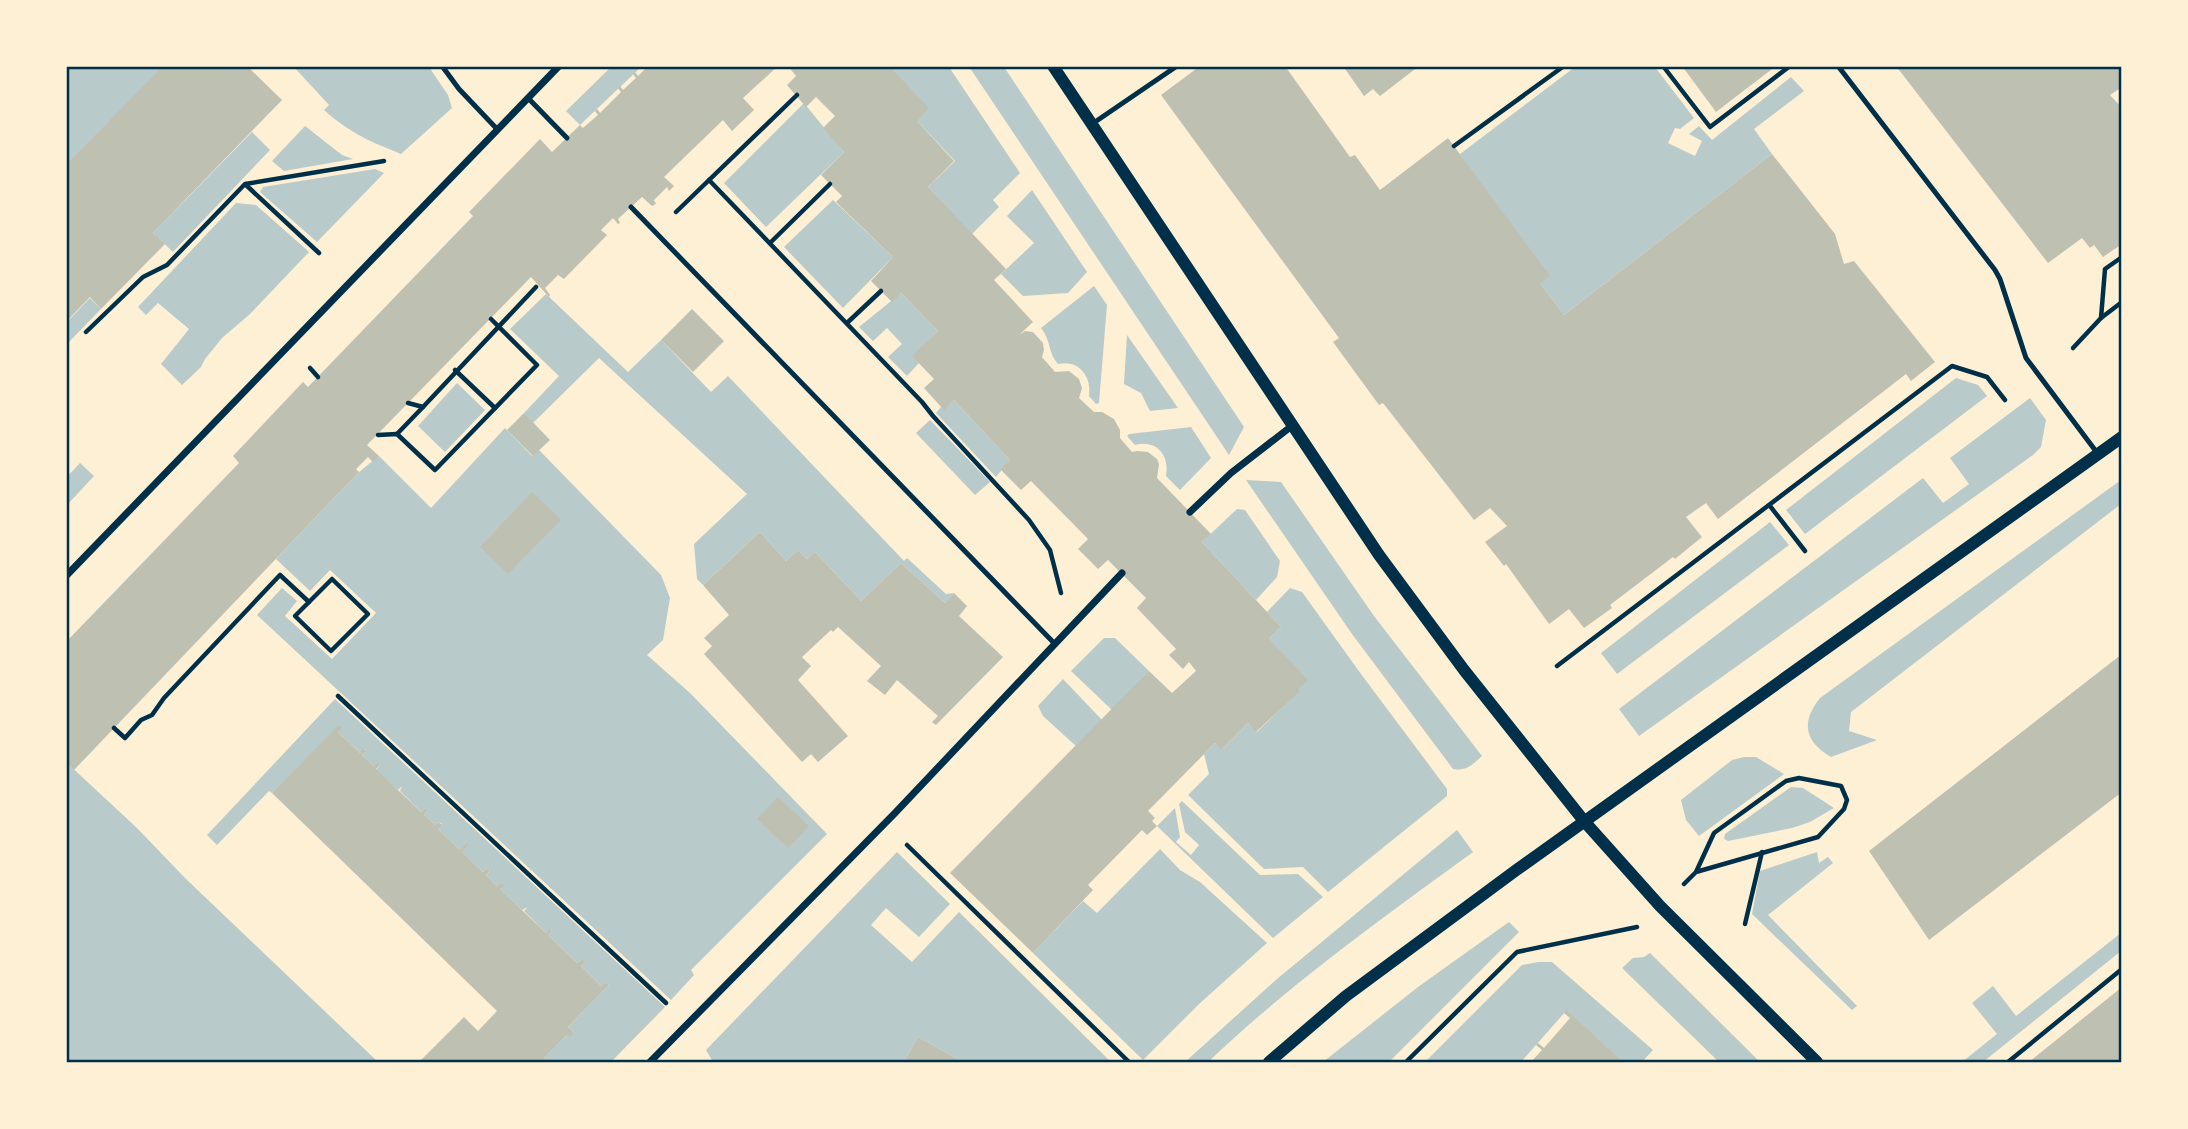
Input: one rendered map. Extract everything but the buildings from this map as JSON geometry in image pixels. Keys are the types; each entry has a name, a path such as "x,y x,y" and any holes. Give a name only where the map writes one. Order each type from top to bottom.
{"street":[{"path":"66,576 559,66"},
{"path":"1053,66 1353,516 1464,670 1584,821 1660,906 1817,1062"},
{"path":"1190,512 1231,473 1293,425"},
{"path":"1269,1062 1346,996 1584,821 2122,437"},
{"path":"650,1062 895,813 1122,573"}],"lane":[{"path":"442,66 459,89 497,129"},
{"path":"1091,124 1177,66"},
{"path":"1838,66 1995,270 2026,358 2098,454"},
{"path":"528,98 567,138"},
{"path":"631,207 1054,643"}],"path":[{"path":"1454,146 1564,66"},
{"path":"1663,66 1710,127 1790,66"},
{"path":"656,232 797,95"},
{"path":"86,332 143,277 167,265 245,184 384,161"},
{"path":"709,180 847,323 1029,520 1051,550 1060,592 1081,614"},
{"path":"245,184 319,253"},
{"path":"770,243 830,184"},
{"path":"2101,318 2105,269 2122,257"},
{"path":"378,435 397,434 536,287"},
{"path":"847,323 881,291"},
{"path":"2073,348 2101,318 2122,302"},
{"path":"397,434 435,470 537,365 491,319"},
{"path":"1557,666 1952,366 1987,377 2006,400"},
{"path":"310,369 318,377"},
{"path":"455,370 495,408"},
{"path":"408,402 423,407"},
{"path":"1770,506 1805,551"},
{"path":"114,728 125,738 141,720 152,715 164,698 280,575 309,602"},
{"path":"332,579 368,614 331,651 295,616 309,602 332,579"},
{"path":"338,696 674,1010"},
{"path":"1688,881 1696,872 1714,834 1786,781 1799,778 1841,786 1847,800 1844,809 1818,837 1696,872"},
{"path":"899,838 1129,1062"},
{"path":"1745,924 1762,852"},
{"path":"1406,1062 1517,952 1635,929"},
{"path":"2008,1062 2122,970"}],"shaded area":[{"path":"891,66 949,67 1020,173 993,200 999,207 972,234 928,187 955,161 917,121"},
{"path":"67,67 163,67 67,165"},
{"path":"294,67 429,67 448,95 452,108 401,154 360,136 333,118 324,110 329,105"},
{"path":"611,67 641,67 580,125 566,111"},
{"path":"1004,67 1244,427 1229,455 970,68"},
{"path":"1575,67 1655,67 1694,118 1680,129 1675,128 1668,143 1695,156 1702,141 1689,134 1699,126 1712,140 1791,77 1804,91 1754,129 1772,154 1564,315 1540,283 1460,154"},
{"path":"804,103 844,152 766,227 724,183"},
{"path":"305,126 342,155 353,159 284,171 272,161"},
{"path":"252,132 270,150 173,252 153,233"},
{"path":"375,169 384,173 317,242 260,192 263,187"},
{"path":"1032,190 1087,272 1068,293 1023,296 1001,274 1034,243 1007,216"},
{"path":"833,200 893,257 843,308 784,247"},
{"path":"236,203 256,205 309,252 250,314 222,338 201,367 182,385 161,364 189,329 158,303 146,315 138,307"},
{"path":"1094,286 1107,305 1099,403 1096,404 1089,396 1086,376 1072,364 1058,364 1041,328"},
{"path":"901,293 938,331 913,356 919,363 907,376 888,357 902,344 887,328 873,341 859,327"},
{"path":"546,294 628,372 661,340 711,392 728,376 904,561 907,558 946,594 954,593 945,603 901,563 861,601 815,552 807,559 798,550 786,561 760,532 703,585 697,579 694,544 747,494 599,358 533,423 524,413 559,376 510,329"},
{"path":"90,298 101,309 67,344 67,322"},
{"path":"1127,335 1178,408 1150,411 1141,393 1124,384"},
{"path":"1956,378 1978,385 1987,396 1805,534 1786,510"},
{"path":"457,383 485,410 445,452 418,426"},
{"path":"2030,398 2046,420 2041,447 2033,455 1639,736 1619,709 1923,478 1943,503 1969,484 1950,458"},
{"path":"954,400 1010,460 996,477 936,413"},
{"path":"930,420 990,482 975,495 916,433"},
{"path":"1191,427 1211,458 1180,490 1166,476 1166,462 1160,451 1150,444 1135,445 1127,436 1129,434"},
{"path":"505,428 532,456 539,450 661,575 670,598 663,640 647,655 690,693 827,834 691,970 694,975 671,1000 257,615 282,588 297,601 285,616 332,659 376,613 330,570 310,591 276,559 359,472 379,456 431,508"},
{"path":"80,463 94,476 67,505 67,477"},
{"path":"1246,480 1281,482 1374,616 1482,756 1475,762 1466,768 1453,769 1352,634"},
{"path":"2121,480 2121,504 1851,712 1849,731 1877,740 1831,757 1815,744 1808,730 1808,723 1820,698"},
{"path":"1237,509 1245,510 1280,561 1277,577 1256,600 1202,542"},
{"path":"1770,522 1789,545 1617,674 1601,653"},
{"path":"1290,588 1302,592 1447,789 1447,796 1328,892 1303,867 1264,869 1188,795 1209,774 1204,754 1215,743 1222,749 1248,723 1257,732 1299,691 1269,639 1281,627 1267,612"},
{"path":"1104,638 1115,638 1149,671 1112,710 1071,671"},
{"path":"1063,679 1102,720 1076,746 1043,716 1038,706"},
{"path":"335,699 665,1007 611,1062 548,1062 544,1058 567,1035 574,1033 568,1027 609,985 605,982 601,986 581,966 584,962 582,959 577,963 548,935 552,930 546,933 524,911 528,907 522,910 500,889 504,884 502,882 497,886 486,875 490,871 488,868 483,872 462,852 465,847 460,850 438,829 442,824 439,822 435,825 424,815 428,810 425,808 421,812 400,791 402,786 398,790 376,770 380,765 378,763 374,766 362,755 366,750 363,749 360,753 338,732 272,793 269,791 217,845 207,835"},
{"path":"1756,757 1784,774 1699,836 1686,820 1681,800 1732,760"},
{"path":"66,762 137,828 185,878 378,1062 67,1062"},
{"path":"1791,787 1803,788 1834,808 1810,822 1792,828 1728,841 1724,839 1725,834"},
{"path":"1182,801 1260,875 1298,874 1323,897 1273,938 1157,826 1175,808 1180,837 1176,842 1191,855 1199,845 1185,832 1179,804"},
{"path":"1457,830 1473,852 1304,979 1208,1062 1185,1062 1277,979"},
{"path":"1160,849 1180,870 1200,882 1267,943 1199,1004 1143,1060 1033,953 1083,901 1097,913"},
{"path":"897,852 950,904 919,937 886,908 871,925 912,962 959,912 1111,1062 963,1062 918,1037 904,1062 713,1062 706,1050"},
{"path":"1817,852 1819,863 1828,857 1833,863 1768,915 1857,1006 1852,1010 1752,914 1760,871"},
{"path":"1509,922 1519,932 1389,1062 1323,1062 1418,987"},
{"path":"2121,933 2121,951 1983,1062 1962,1062 1997,1034 1972,1003 1993,986 2016,1016"},
{"path":"1650,953 1760,1062 1719,1062 1622,968 1633,958 1644,957"},
{"path":"1552,962 1653,1050 1642,1062 1624,1062 1566,1011 1521,1062 1425,1062 1522,965"}]}
